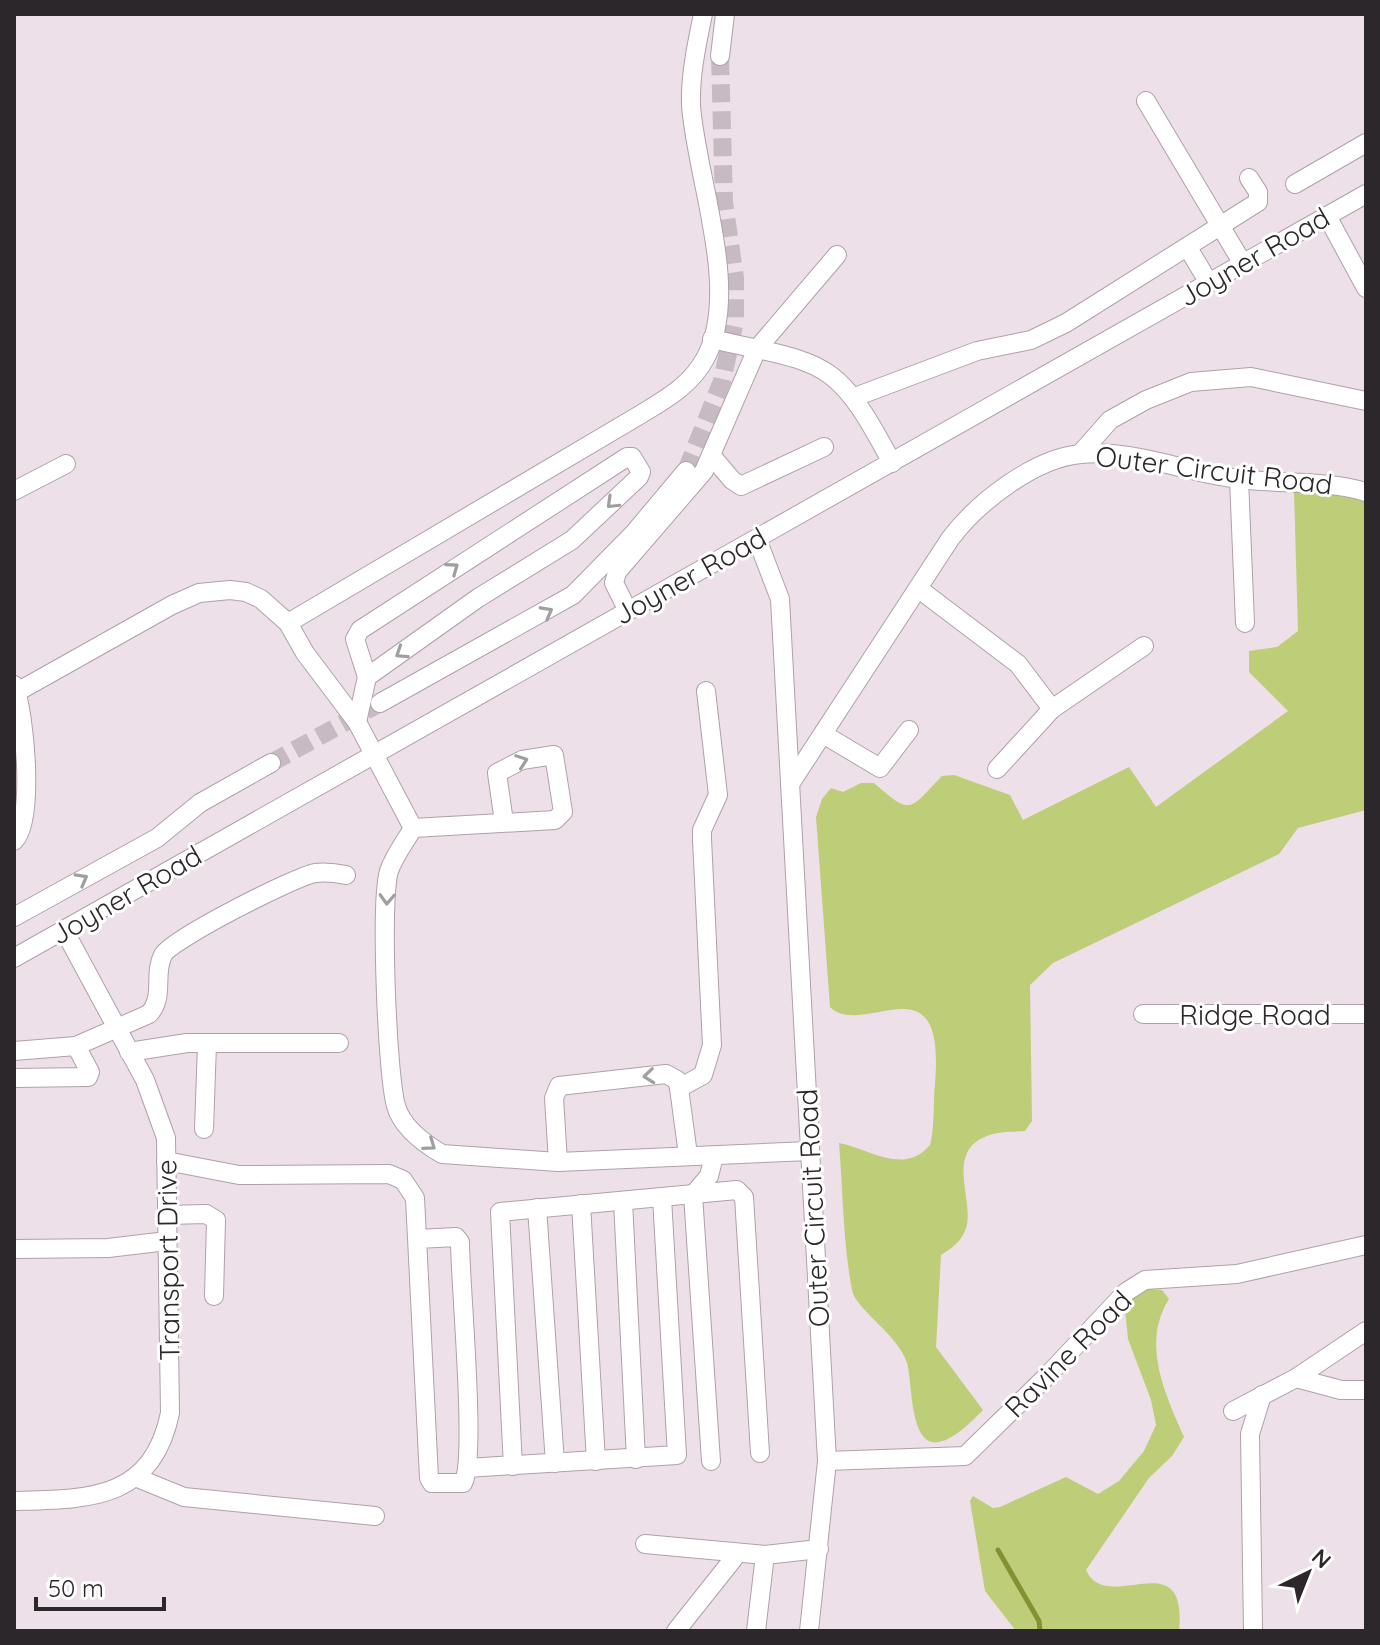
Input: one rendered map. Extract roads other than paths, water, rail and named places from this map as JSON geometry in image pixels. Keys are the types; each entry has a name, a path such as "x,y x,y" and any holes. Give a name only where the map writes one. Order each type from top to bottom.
{"street":[{"path":"288,623 682,388 702,365 712,339 719,276 691,101 703,14"},
{"path":"720,56 725,14"},
{"path":"1146,101 1243,264"},
{"path":"1295,184 1366,143"},
{"path":"855,397 977,351 1031,340 1120,292 1258,202 1258,192 1249,178"},
{"name":"Joyner Road","path":"14,958 1366,194"},
{"path":"1327,216 1361,268 1366,288"},
{"path":"1188,248 1209,283"},
{"path":"628,611 614,583 617,572 695,484 711,455 757,349 837,255"},
{"path":"712,339 816,364 855,397 892,463"},
{"path":"1080,454 1110,420 1146,400 1191,382 1251,377 1366,401"},
{"path":"711,455 741,486 824,447"},
{"name":"Outer Circuit Road","path":"790,784 970,513 1018,479 1080,454 1117,456 1239,479 1316,483 1366,492"},
{"path":"357,722 367,677 355,639 360,630 527,519 627,457 632,457 641,472 639,477 572,540 478,598 367,677"},
{"path":"14,491 66,464"},
{"path":"380,703 573,595 634,533 686,471"},
{"path":"1239,479 1245,623"},
{"name":"Outer Circuit Road","path":"757,539 780,599 827,1461 809,1631"},
{"path":"919,589 1018,664 1052,709"},
{"path":"14,841 21,835 26,810 15,688 199,593 230,590 246,592 261,599 288,623 305,653 357,722 413,828"},
{"path":"997,769 1052,709 1144,646"},
{"path":"679,1088 703,1075 712,1045 702,830 718,795 706,691"},
{"path":"823,734 880,768 909,730"},
{"path":"413,828 504,822 560,817 562,804 554,755 522,760 497,773 504,822"},
{"path":"14,917 157,838 200,803 271,763"},
{"path":"413,828 394,860 386,894 389,1031 396,1106 419,1138 442,1154 558,1162 810,1151"},
{"path":"14,1051 76,1046 149,1014 157,1004 161,961 170,946 256,897 298,879 315,873 346,875"},
{"name":"Transport Drive","path":"14,1501 85,1499 112,1492 135,1477 157,1454 170,1413 166,1161 162,1126 145,1080 64,930"},
{"name":"Ridge Road","path":"1143,1014 1366,1014"},
{"path":"129,1052 207,1044 339,1043"},
{"path":"204,1129 207,1044"},
{"path":"14,1078 88,1077 90,1072 76,1046"},
{"path":"558,1162 554,1098 559,1086 666,1074 677,1080 688,1155"},
{"path":"711,1461 693,1195 709,1176 714,1156"},
{"path":"166,1161 239,1175 397,1176 409,1185 415,1198 418,1239 430,1481 464,1482 467,1468 460,1242 456,1237 418,1239"},
{"path":"513,1466 499,1214 502,1211 737,1190 744,1197 760,1453"},
{"path":"467,1468 674,1457 678,1453 662,1198"},
{"path":"623,1201 636,1459"},
{"path":"581,1204 596,1461"},
{"path":"537,1208 555,1463"},
{"path":"167,1215 206,1214 216,1220 214,1296"},
{"path":"14,1249 108,1248 167,1241"},
{"name":"Ravine Road","path":"827,1461 965,1456 1047,1376 1126,1292 1145,1280 1237,1274 1366,1245"},
{"path":"1233,1411 1296,1378 1366,1331"},
{"path":"1296,1378 1341,1390 1366,1390"},
{"path":"1253,1631 1250,1434 1262,1395"},
{"path":"135,1477 184,1497 375,1516"},
{"path":"645,1544 765,1555 819,1549"},
{"path":"676,1631 738,1553"},
{"path":"756,1631 765,1555"}],"waterway":[{"path":"998,1550 1039,1621 1040,1631"}],"tunnel":[{"path":"686,471 722,381 735,321 735,278 724,202 720,56"},
{"path":"271,763 380,703"}]}
